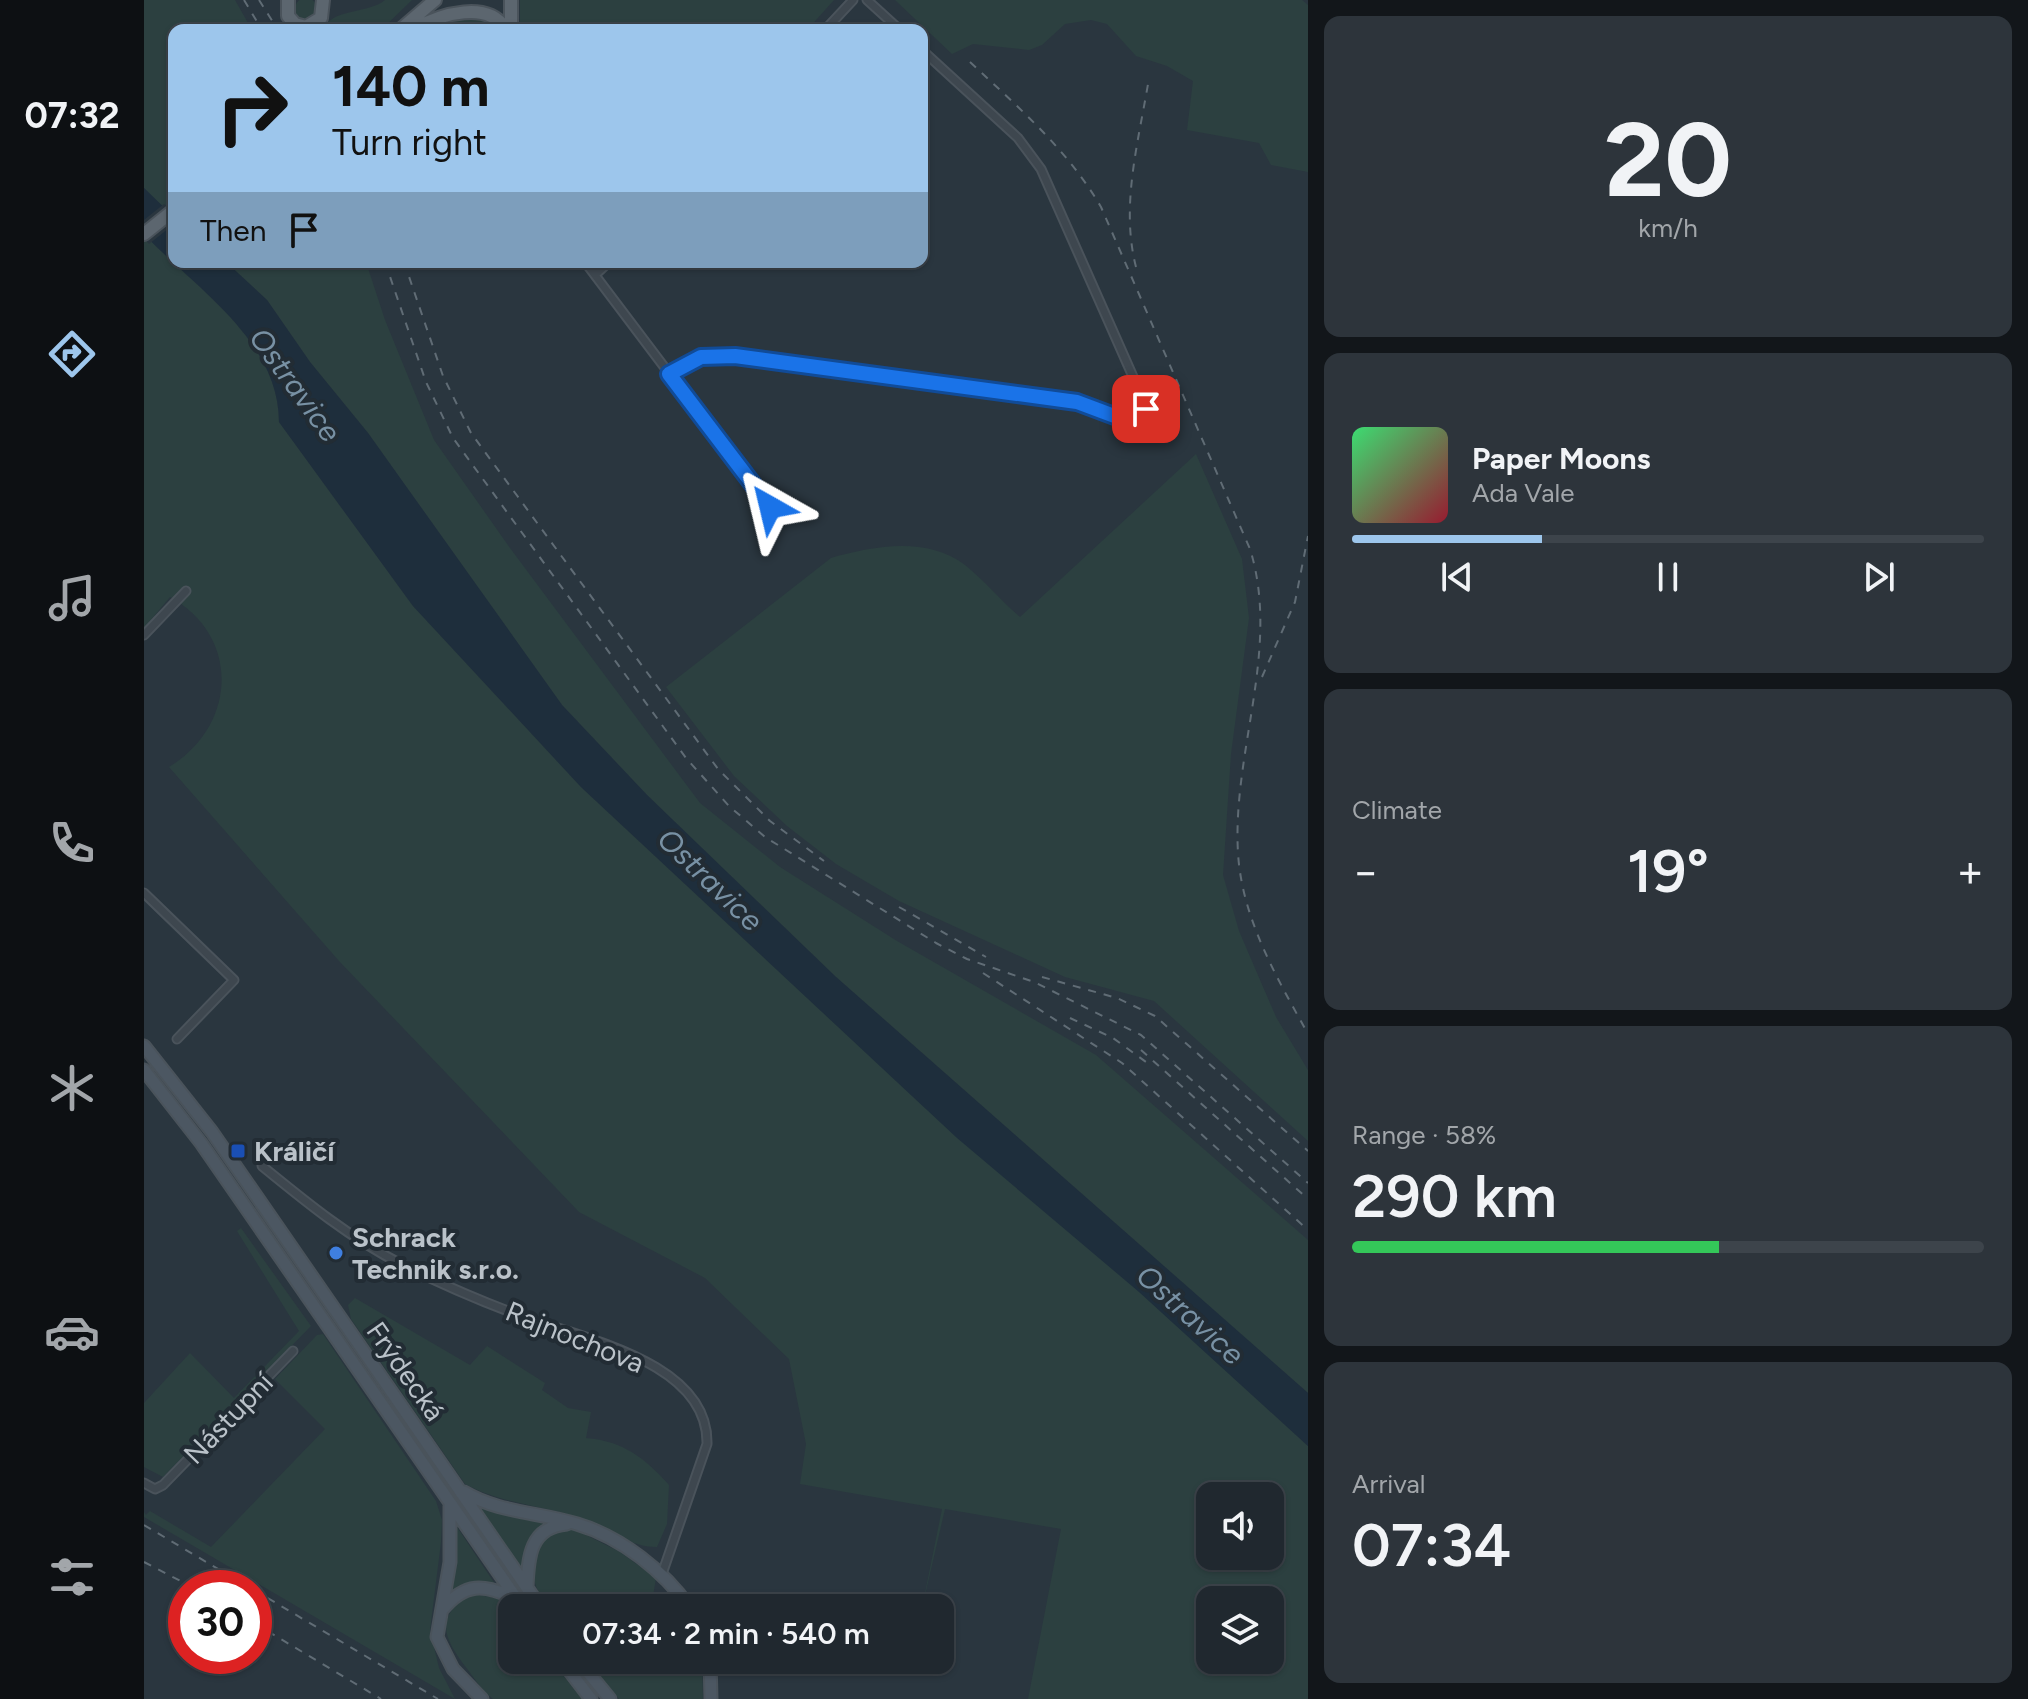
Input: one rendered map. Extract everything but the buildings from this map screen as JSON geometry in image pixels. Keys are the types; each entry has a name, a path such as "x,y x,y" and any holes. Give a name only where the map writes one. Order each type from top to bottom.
{"main road":[{"path":"288,0 288,16 295,24"},
{"path":"315,24 323,14 323,0"},
{"path":"409,24 427,0"},
{"path":"410,24 435,0"},
{"path":"509,24 511,0"},
{"path":"416,24 460,3 473,1 498,13 504,24"},
{"path":"144,234 168,215"},
{"name":"Frýdecká","path":"144,1046 212,1132 531,1594"},
{"name":"Frýdecká","path":"145,1075 201,1143 513,1594"},
{"path":"460,1490 493,1506 578,1524 616,1543 662,1574 678,1594"},
{"path":"450,1505 451,1552 436,1635 457,1674 482,1699"},
{"path":"527,1589 529,1559 536,1538 552,1527 578,1524"},
{"path":"439,1613 456,1595 474,1587 493,1589 502,1594"},
{"path":"572,1674 591,1699"},
{"path":"589,1674 610,1699"},
{"path":"710,1674 711,1699"}],"street":[{"path":"831,24 853,0"},
{"path":"867,0 893,24"},
{"path":"669,374 701,357 735,356 1077,402 1127,418 1144,414 1142,397 1041,169 1010,130 928,55"},
{"path":"590,268 770,507"},
{"path":"595,275 603,268"},
{"path":"144,635 186,591"},
{"path":"144,893 234,980 177,1039"},
{"path":"145,1075 160,1065"},
{"name":"Rajnochova","path":"263,1155 262,1166 364,1244 514,1314 613,1346 638,1359 694,1399 705,1422 707,1444 662,1574"},
{"name":"Nástupní","path":"144,1483 155,1489 163,1485 293,1351"}],"green space":[{"path":"310,-1 316,5 314,17 306,20 298,17 295,9 298,1"},
{"path":"144,0 235,0 249,24 168,24 168,204 162,208 144,188"},
{"path":"385,0 412,0 387,24 326,24 334,18"},
{"path":"520,0 834,0 812,24 520,24"},
{"path":"895,0 1302,0 1308,5 1308,172 1271,165 1259,143 1187,130 1193,81 1167,66 1136,56 1107,24 1091,20 1065,24 1042,45 1029,50 973,44 952,54 928,31 928,24 920,24"},
{"path":"473,5 486,10 496,24 435,24 460,8"},
{"path":"144,234 168,258 168,268 179,268 231,318 250,341 265,366 275,393 279,422 413,606 581,787 922,1105 1131,1284 1308,1446 1308,1699 1028,1699 1061,1529 945,1509 925,1594 942,1509 800,1484 806,1444 789,1359 705,1278 579,1212 339,961 169,767 191,750 208,729 218,705 222,681 219,657 209,634 193,614 170,597 144,628"},
{"path":"232,268 368,268 385,320 434,440 510,548 700,803 780,867 897,941 1096,1055 1308,1240 1308,1393 836,977 647,795 562,705 368,433 310,362 267,300"},
{"path":"1196,454 1242,559 1249,618 1231,754 1223,875 1239,931 1276,1017 1308,1070 1308,1141 1154,1001 1065,977 899,901 836,864 787,826 734,776 666,687 831,558 865,550 917,547 950,556 972,571 1020,617"},
{"path":"241,1228 311,1326 163,1477 144,1467 144,1403 190,1353 234,1398 299,1331 237,1231"},
{"path":"355,1298 470,1365 487,1346 545,1383 542,1390 568,1408 591,1412 586,1438 611,1443 632,1452 669,1485 667,1524 657,1547 626,1540 577,1517 506,1500 465,1484 351,1319 348,1305"},
{"path":"323,1334 436,1501 442,1520 441,1542 430,1630 439,1668 455,1699 272,1592 272,1570 235,1570 144,1517 144,1512 146,1515 150,1511 211,1547 325,1429 275,1379 317,1335"},
{"path":"477,1505 554,1521 540,1530 532,1542 523,1571"},
{"path":"455,1524 495,1584 470,1584 448,1597 456,1554"},
{"path":"570,1527 620,1552 656,1578 653,1594 540,1594 535,1583 533,1559 544,1539"},
{"path":"473,1594 498,1599 498,1674 562,1674 583,1699 493,1699 489,1696 448,1638 447,1620 460,1602"},
{"path":"598,1674 702,1674 703,1699 619,1699"}],"water":[{"path":"144,188 168,211 168,258 144,234"},
{"name":"Ostravice","path":"179,268 232,268 267,300 310,362 368,433 562,705 647,795 836,977 1308,1393 1308,1446 1139,1292 957,1138 581,787 413,606 279,422 275,393 265,366 250,341"}],"pier":[{"path":"164,204 168,207 168,229 149,244 144,239 144,220"}],"railway":[{"path":"244,0 258,24"},
{"path":"259,0 274,24"},
{"path":"970,62 1058,148 1101,207 1250,549 1258,587 1260,624 1238,815 1238,853 1246,901 1254,925 1308,1034"},
{"path":"1136,267 1130,196 1149,78"},
{"path":"387,268 426,382 453,438 686,758 729,806 765,837 936,943 967,959 1034,982 1141,1035 1308,1183"},
{"path":"406,268 443,376 471,433 718,769 770,821 824,861"},
{"path":"1262,677 1295,602 1308,536"},
{"path":"899,907 986,957"},
{"path":"983,973 1122,1063 1308,1230"},
{"path":"1042,977 1117,998 1155,1016 1308,1151"},
{"path":"1070,1018 1113,1038 1146,1062"},
{"path":"1141,1050 1308,1199"},
{"path":"144,1525 220,1570"},
{"path":"144,1562 168,1574"},
{"path":"272,1601 438,1699"},
{"path":"272,1634 381,1699"}],"place":[{"name":"Králičí","path":"238,1151"},
{"name":"Schrack Technik s.r.o.","path":"336,1253"}],"route":[{"path":"770,507 669,374 701,357 735,356 1077,402 1117,417 1135,419 1146,409"}]}
